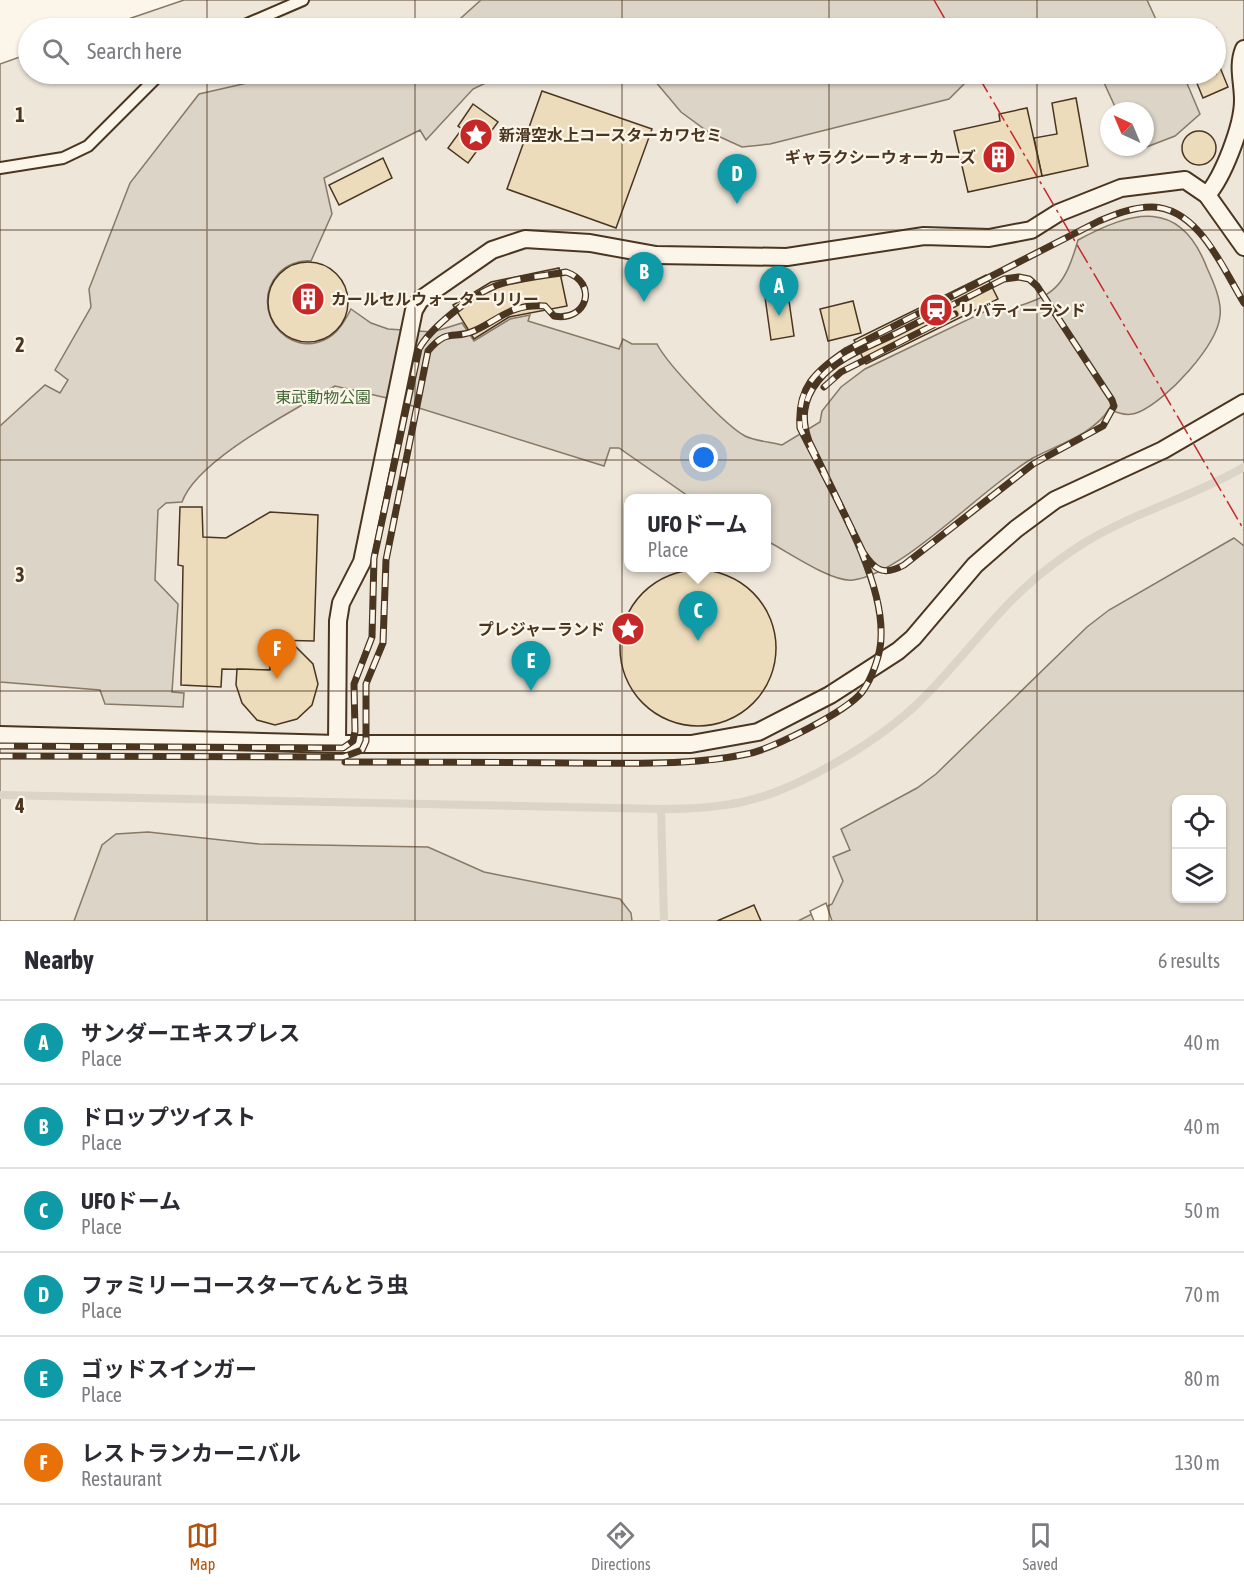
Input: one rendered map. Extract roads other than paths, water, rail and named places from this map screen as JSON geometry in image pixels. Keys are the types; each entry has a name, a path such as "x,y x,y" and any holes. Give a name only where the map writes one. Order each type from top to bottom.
{"street":[{"path":"1206,195 1218,183 1240,119 1243,101 1240,65 1244,49"},
{"path":"337,744 338,621 341,603 362,562 414,310 420,300 492,250 525,239 569,240 656,255 787,257 924,236 989,238 1031,230 1058,213 1121,188 1185,180 1206,195 1244,247"},
{"path":"0,735 337,744 691,744 758,732 830,695 898,651 913,638 975,565 1016,529 1055,500 1163,450 1244,403"}],"lane":[{"path":"261,18 303,0"},
{"path":"0,168 63,158 88,146 150,84"}],"waterway":[{"path":"0,795 661,809 702,808 742,802 786,788 810,777 879,735 932,689 1011,601 1074,549 1123,522 1225,478 1244,467"},
{"path":"661,809 664,921"}],"railway":[{"path":"345,762 681,762 747,754 808,729 841,709 862,692 875,666 881,637 880,613 874,586 864,559 839,503 800,428 800,414 805,391 817,374 847,350 1099,221 1138,208 1152,207 1169,210 1196,229 1218,258 1244,303"},
{"path":"0,746 343,748 353,741 355,731 354,684 372,637 374,558 419,349 432,332 452,313 484,291 501,284 566,272 583,284 585,300 581,308 574,313 554,316 545,306 515,309 468,333 447,336 435,343 428,351 386,560 383,643 366,684 366,741 362,750 343,757 0,756"},
{"path":"1019,277 1029,279 1037,286 1114,406 1103,426 1033,464 904,565 891,570 880,570 863,552 809,441 804,417 809,395 818,381 844,359 1004,279 1019,277"},
{"path":"824,387 841,372 955,314"}],"place":[{"name":"新滑空水上コースターカワセミ","path":"476,135"},
{"name":"ギャラクシーウォーカーズ","path":"999,157"},
{"name":"ファミリーコースターてんとう虫","path":"737,204"},
{"name":"カールセルウォーターリリー","path":"308,299"},
{"name":"ドロップツイスト","path":"644,302"},
{"name":"リバティーランド","path":"936,310"},
{"name":"サンダーエキスプレス","path":"779,316"},
{"name":"プレジャーランド","path":"628,629"},
{"name":"UFOドーム","path":"698,641"},
{"name":"レストランカーニバル","path":"277,679"},
{"name":"ゴッドスインガー","path":"531,691"}],"park label":[{"name":"東武動物公園","path":"323,397"}]}
